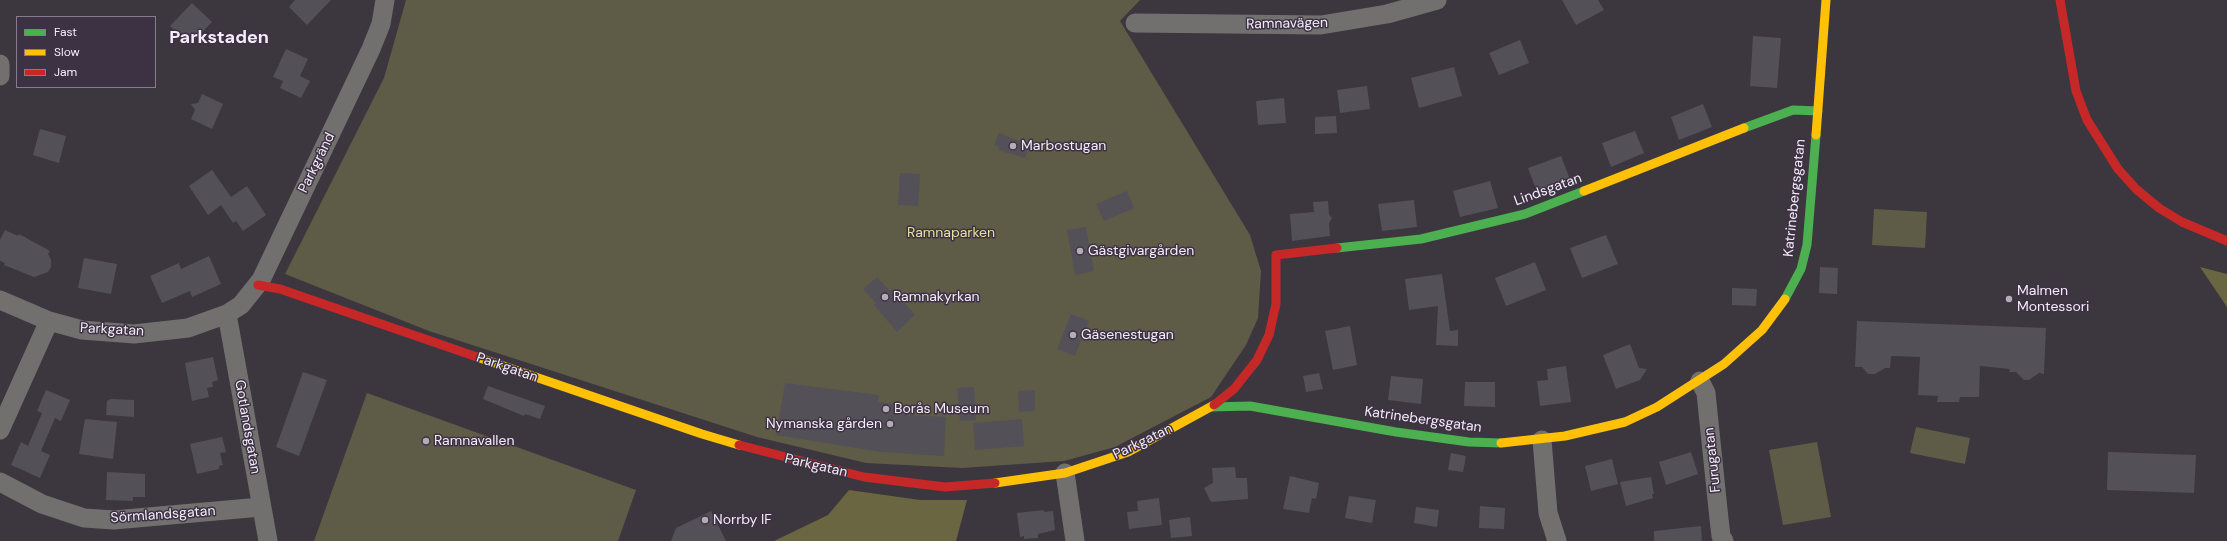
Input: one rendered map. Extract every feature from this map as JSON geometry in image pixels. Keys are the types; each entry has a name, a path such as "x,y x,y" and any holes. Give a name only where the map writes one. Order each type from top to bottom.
{"main road":[{"name":"Katrinebergsgatan","path":"1211,407 1250,406 1396,432 1470,442 1542,440 1604,428 1625,422 1657,407 1700,381 1724,364 1762,330 1780,308 1801,269 1807,245 1826,0"},
{"path":"2060,0 2076,91 2087,120 2118,169 2136,189 2159,208 2182,222 2227,241"},
{"name":"Lindsgatan","path":"1276,255 1421,239 1525,214 1778,114 1793,110 1818,111"},
{"name":"Parkgatan","path":"258,285 280,289 702,434 781,457 864,477 945,487 988,484 1065,473 1128,452 1211,407 1234,389 1257,360 1269,335 1276,304 1276,255"}],"street":[{"name":"Parkgränd","path":"227,314 241,305 258,285 371,49 381,24 384,0"},
{"name":"Ramnavägen","path":"1135,23 1321,25 1387,14 1437,0"},
{"path":"0,64 0,76"},
{"name":"Parkgatan","path":"0,300 49,321 82,330 134,334 188,328 227,314"},
{"name":"Gotlandsgatan","path":"227,314 268,541"},
{"path":"0,430 49,321"},
{"name":"Furugatan","path":"1700,381 1706,393 1721,536 1724,541"},
{"path":"1542,440 1548,513 1557,541"},
{"path":"1065,473 1075,541"},
{"name":"Sörmlandsgatan","path":"0,482 42,504 84,518 114,520 261,507"}],"green space":[{"name":"Ramnaparken","path":"406,0 1140,0 1120,21 1250,235 1261,271 1258,318 1246,345 1211,397 1115,447 1064,461 962,468 866,463 757,437 429,331 285,274 384,78"},
{"path":"1874,209 1927,212 1925,248 1872,245"},
{"name":"Ramnavallen","path":"367,393 636,490 618,541 314,541"},
{"path":"1916,427 1970,438 1965,464 1910,453"},
{"path":"1817,442 1831,517 1783,525 1769,450"}],"shaded area":[{"path":"2200,267 2227,274 2227,307"},
{"path":"849,490 920,500 967,500 956,541 774,541 828,515"}],"building":[{"path":"295,0 331,0 307,25 289,7"},
{"path":"1562,0 1598,0 1604,10 1576,25"},
{"path":"192,3 212,22 190,45 170,26"},
{"path":"1753,36 1781,38 1777,88 1750,86"},
{"path":"1520,40 1529,63 1499,75 1489,53"},
{"path":"286,49 308,59 300,76 310,81 301,98 280,88 283,81 273,77"},
{"path":"1454,67 1462,96 1419,108 1411,78"},
{"path":"1367,86 1370,109 1340,113 1337,90"},
{"path":"202,94 223,104 212,129 191,119 195,110 191,104 198,103"},
{"path":"1284,98 1286,123 1258,125 1256,101"},
{"path":"1703,104 1712,127 1679,140 1671,117"},
{"path":"1336,116 1337,133 1315,134 1315,117"},
{"path":"40,129 66,136 59,163 33,155"},
{"path":"1635,131 1644,153 1611,167 1602,143"},
{"name":"Marbostugan","path":"999,133 1030,145 1025,158 998,150 999,147 994,145"},
{"path":"1561,156 1571,182 1538,195 1528,168"},
{"path":"212,170 231,197 247,186 266,215 243,231 236,221 233,223 221,205 208,215 189,186"},
{"path":"900,173 920,174 918,206 898,205"},
{"path":"1490,181 1498,208 1460,217 1453,191"},
{"path":"1127,191 1134,208 1104,221 1096,204"},
{"path":"1414,200 1417,227 1382,231 1378,204"},
{"path":"1328,201 1329,214 1332,218 1329,223 1330,236 1292,241 1290,214 1314,212 1313,202"},
{"name":"Gästgivargården","path":"1086,227 1094,271 1075,275 1067,230"},
{"path":"5,230 18,236 19,234 50,251 48,254 51,260 51,267 48,272 34,277 4,265 5,263 0,261 0,240"},
{"path":"1606,235 1618,264 1582,278 1570,248"},
{"path":"209,256 221,284 192,297 190,291 162,303 150,276 179,263 181,269"},
{"path":"84,258 117,264 111,294 78,288"},
{"path":"1535,262 1546,290 1506,306 1495,278"},
{"path":"1820,267 1838,268 1837,294 1819,293"},
{"path":"1442,274 1450,331 1458,330 1458,346 1436,345 1438,306 1409,310 1405,279"},
{"name":"Ramnakyrkan","path":"877,277 890,291 892,289 915,315 897,332 874,305 876,303 863,289"},
{"path":"1732,288 1757,289 1756,306 1732,305"},
{"name":"Gäsenestugan","path":"1071,314 1089,321 1075,356 1057,349"},
{"path":"1857,321 2046,328 2044,374 2039,373 2029,380 2024,380 2016,372 2009,372 2010,369 1980,366 1979,397 1960,397 1959,402 1937,402 1938,396 1918,395 1920,357 1891,356 1890,368 1885,368 1875,374 1868,374 1862,367 1855,367"},
{"path":"1350,326 1357,365 1333,370 1325,331"},
{"path":"1630,344 1639,368 1647,369 1640,380 1616,389 1603,355"},
{"path":"213,357 218,380 212,382 213,387 207,388 209,397 192,401 185,363"},
{"path":"1566,366 1571,402 1540,406 1537,381 1548,380 1547,369"},
{"path":"303,372 327,380 299,456 276,447"},
{"path":"1319,373 1323,389 1306,392 1303,376"},
{"path":"1391,376 1423,379 1421,404 1388,400"},
{"path":"1465,382 1495,382 1495,407 1464,406"},
{"path":"785,383 879,395 878,402 894,404 893,408 908,409 907,415 946,417 944,456 881,452 776,435"},
{"path":"488,386 545,406 540,419 525,414 524,416 483,399"},
{"path":"974,387 976,420 960,421 957,388"},
{"path":"46,390 70,400 61,421 55,418 41,451 50,455 40,478 11,465 21,442 28,446 42,413 37,411"},
{"path":"1035,390 1035,411 1019,412 1018,391"},
{"path":"111,399 134,400 134,417 106,415 107,401"},
{"path":"85,419 117,422 113,459 79,454"},
{"path":"1022,419 1024,446 975,450 973,423"},
{"path":"222,437 226,452 220,453 223,465 219,466 219,469 197,474 190,444"},
{"path":"1691,452 1698,474 1666,485 1659,462"},
{"path":"2108,452 2196,455 2194,493 2107,490"},
{"path":"1451,453 1466,456 1463,472 1448,470"},
{"path":"1612,459 1618,484 1591,491 1585,466"},
{"path":"1235,467 1236,478 1247,478 1248,499 1211,502 1204,488 1213,483 1212,468"},
{"path":"107,472 145,474 145,497 133,497 133,501 106,500"},
{"path":"1290,476 1319,483 1316,499 1312,498 1309,513 1283,509"},
{"path":"1651,477 1654,494 1652,494 1653,498 1626,506 1620,482"},
{"path":"1349,496 1376,500 1372,523 1345,518"},
{"path":"1159,498 1162,525 1129,529 1127,512 1138,511 1137,501"},
{"path":"1480,506 1505,508 1504,529 1479,528"},
{"path":"1416,507 1439,510 1437,527 1414,523"},
{"path":"1044,510 1044,512 1053,511 1055,530 1038,534 1038,538 1024,539 1024,536 1020,537 1017,513"},
{"name":"Norrby IF","path":"711,511 726,541 671,541 676,528"},
{"path":"1190,517 1192,536 1171,538 1169,520"},
{"path":"1701,526 1702,541 1654,541 1654,531"}],"traffic: fast":[{"path":"1744,128 1793,110 1818,111"},
{"path":"1785,299 1801,269 1807,245 1816,135"},
{"path":"1337,248 1421,239 1525,214 1584,191"},
{"path":"1211,407 1250,406 1396,432 1469,442 1501,443"}],"traffic: slow":[{"path":"1816,135 1826,0"},
{"path":"1584,191 1744,128"},
{"path":"1501,443 1565,436 1625,422 1657,407 1724,364 1762,330 1785,299"},
{"path":"477,357 702,434 739,445"},
{"path":"995,483 1065,473 1128,452 1214,405"}],"traffic: jam":[{"path":"2060,0 2076,91 2087,120 2118,169 2136,189 2159,208 2182,222 2227,241"},
{"path":"1214,405 1234,389 1257,360 1269,335 1276,304 1276,255 1337,248"},
{"path":"258,285 280,289 477,357"},
{"path":"739,445 864,477 945,487 995,483"}],"place":[{"name":"Marbostugan","path":"1013,146"},
{"name":"Gästgivargården","path":"1080,251"},
{"name":"Ramnakyrkan","path":"885,297"},
{"name":"Malmen Montessori","path":"2009,299"},
{"name":"Gäsenestugan","path":"1073,335"},
{"name":"Borås Museum","path":"886,409"},
{"name":"Nymanska gården","path":"890,424"},
{"name":"Ramnavallen","path":"426,441"},
{"name":"Norrby IF","path":"705,520"}],"district":[{"name":"Parkstaden","path":"219,38"}]}
